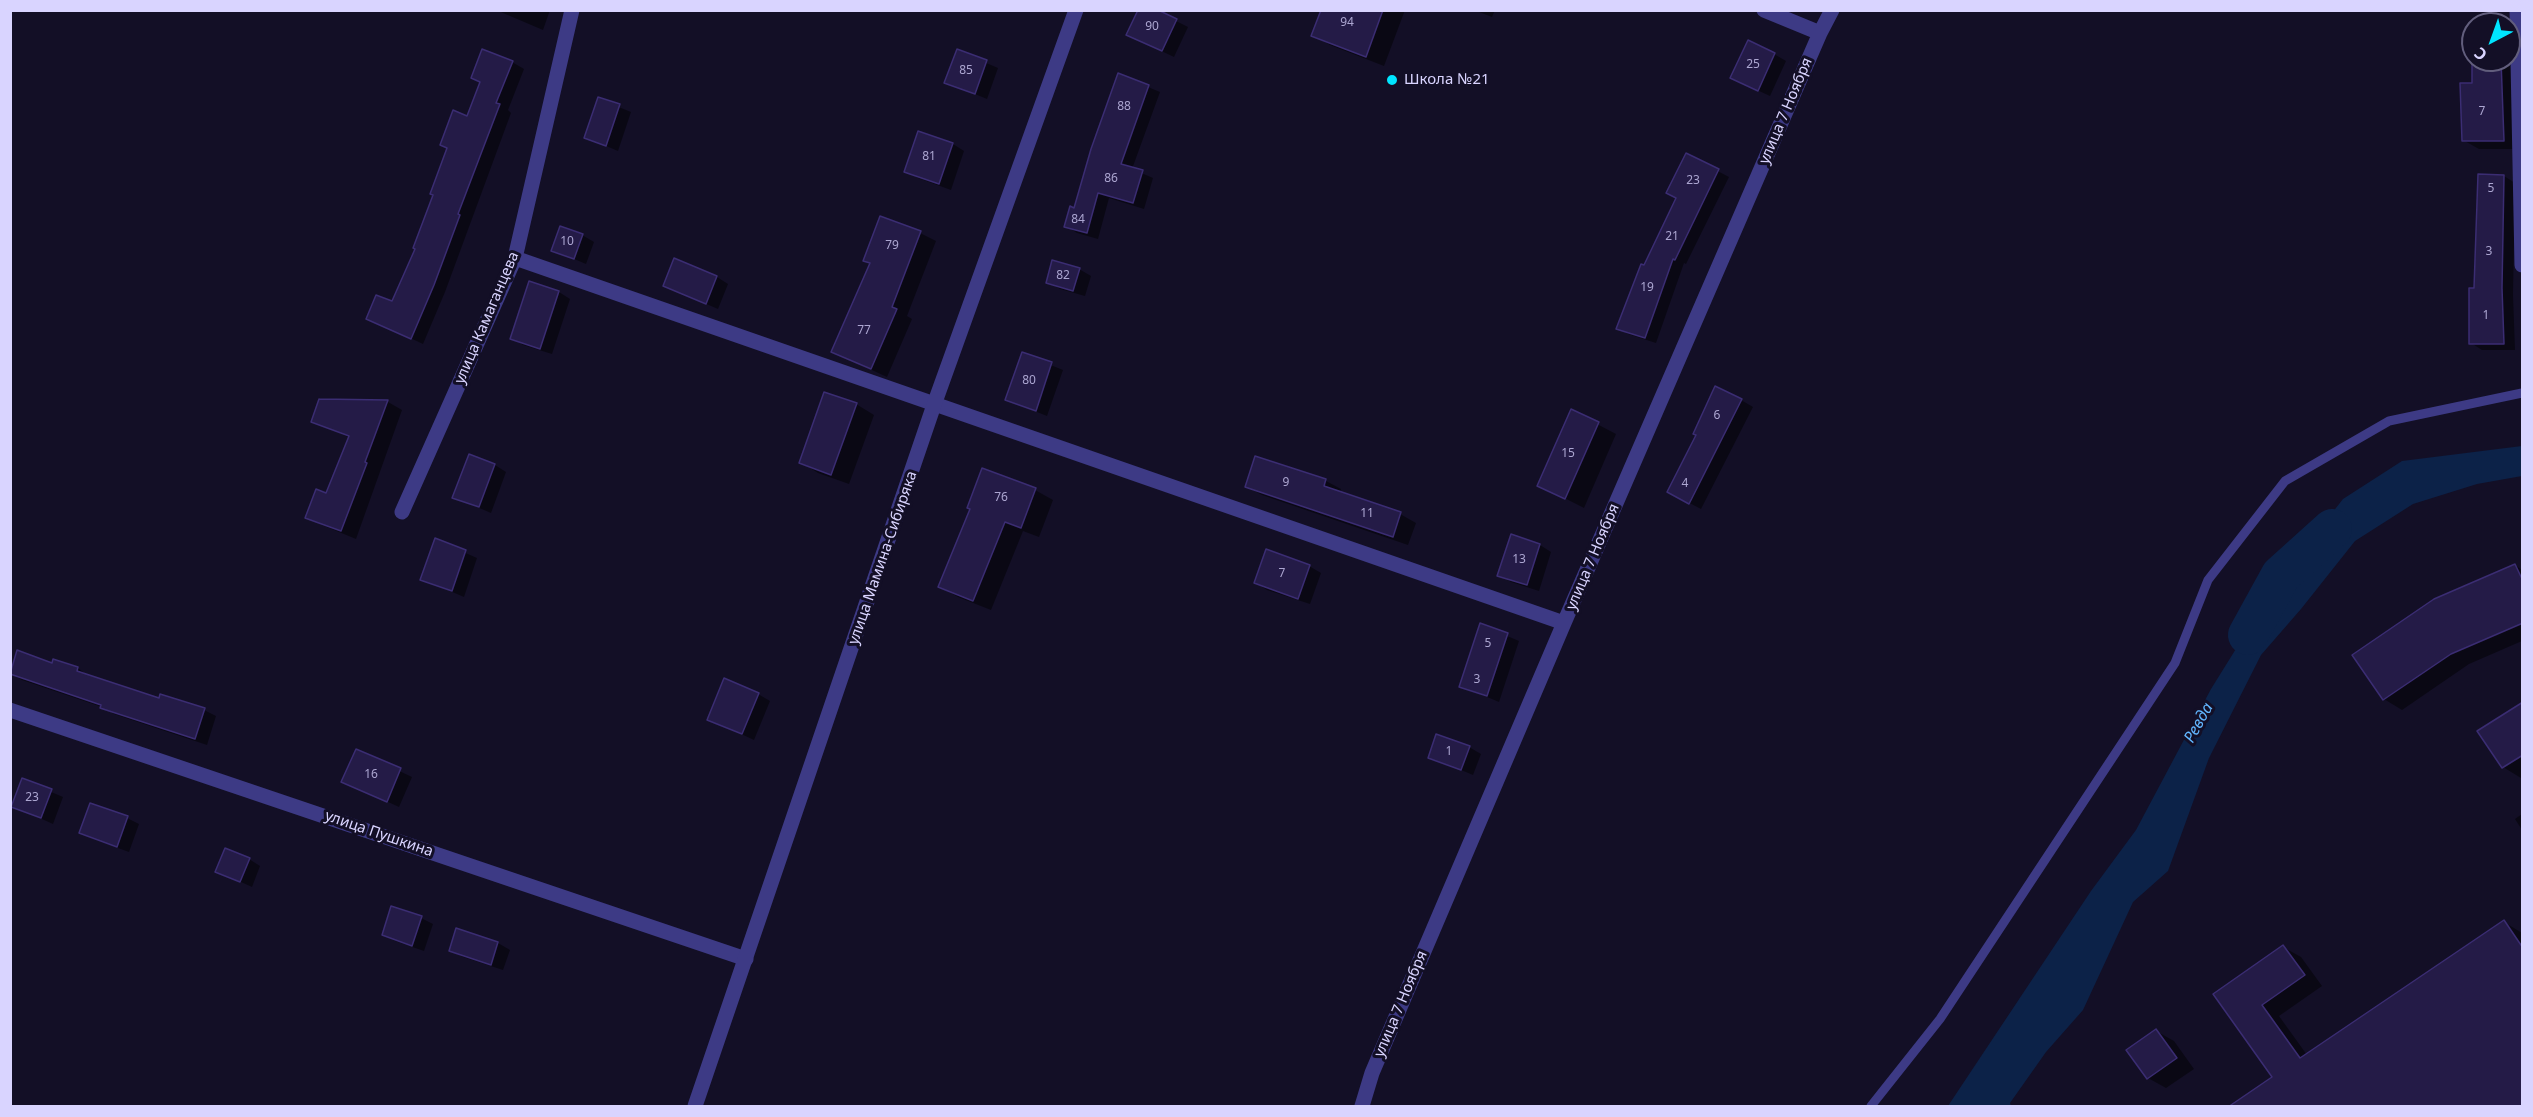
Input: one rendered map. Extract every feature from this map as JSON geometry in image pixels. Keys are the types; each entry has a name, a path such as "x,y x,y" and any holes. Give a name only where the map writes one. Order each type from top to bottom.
{"street":[{"name":"улица Камаганцева","path":"402,512 514,258 572,10"},
{"name":"улица Мамина-Сибиряка","path":"695,1107 935,402 1076,10"},
{"path":"1764,10 1820,33"},
{"name":"улица 7 Ноября","path":"1362,1107 1372,1073 1564,623 1832,10"},
{"path":"2517,10 2522,265"},
{"path":"514,258 935,402 1564,623"},
{"name":"улица Пушкина","path":"10,710 747,959"}],"lane":[{"path":"1872,1107 1940,1019 2175,663 2208,580 2285,481 2390,421 2523,393"}],"water":[{"path":"2522,446 2522,476 2477,484 2413,504 2355,541 2261,655 2209,758 2168,871 2133,902 2083,1010 2046,1052 2010,1103 2011,1106 1948,1106 2091,891 2136,830 2211,689 2275,586 2343,499 2402,461"}],"building":[{"path":"1138,10 1158,10 1177,19 1162,51 1126,35"},
{"path":"1321,10 1383,10 1366,57 1311,36"},
{"path":"1748,40 1775,53 1758,91 1730,78"},
{"path":"482,49 513,61 496,103 500,104 458,214 460,215 411,339 366,319 376,295 392,301 415,249 413,248 433,195 430,194 447,148 440,145 453,110 467,116 480,82 471,78"},
{"path":"957,49 987,60 975,94 944,83"},
{"path":"2472,72 2501,72 2504,141 2462,141 2460,83 2472,83"},
{"path":"1118,73 1149,85 1121,164 1143,170 1133,203 1098,193 1087,233 1064,227 1070,206 1074,208 1091,149"},
{"path":"598,97 620,104 606,146 584,138"},
{"path":"918,131 953,143 939,184 904,172"},
{"path":"1686,153 1719,169 1675,260 1673,259 1645,338 1616,329 1641,264 1644,265 1676,198 1666,193"},
{"path":"2478,174 2504,175 2502,288 2504,344 2469,344 2469,288 2474,288"},
{"path":"880,216 921,231 892,307 897,309 871,369 831,352 870,263 863,261"},
{"path":"560,226 583,234 574,259 551,251"},
{"path":"674,258 717,276 706,304 663,286"},
{"path":"1052,260 1080,268 1073,291 1046,283"},
{"path":"529,281 559,291 540,349 510,339"},
{"path":"1022,352 1052,362 1036,411 1005,400"},
{"path":"1715,386 1742,399 1689,504 1667,492 1696,435 1693,434"},
{"path":"824,392 857,403 831,475 799,463"},
{"path":"319,399 388,400 341,531 305,518 316,489 326,493 349,436 311,422"},
{"path":"1571,409 1599,422 1565,499 1537,486"},
{"path":"469,454 495,464 479,507 452,498"},
{"path":"1255,456 1326,479 1324,486 1401,512 1393,537 1245,487"},
{"path":"982,468 1036,488 1021,528 1005,522 973,601 938,587 970,509 967,508"},
{"path":"1511,534 1540,544 1527,585 1497,576"},
{"path":"435,538 466,550 452,591 420,580"},
{"path":"1266,549 1310,565 1298,599 1254,583"},
{"path":"2515,564 2523,581 2523,623 2451,654 2383,700 2352,655 2434,599"},
{"path":"1480,623 1508,633 1487,696 1459,687"},
{"path":"17,650 52,663 53,659 78,667 77,671 159,698 160,694 205,708 195,739 100,708 101,705 10,674"},
{"path":"724,678 759,693 742,734 707,720"},
{"path":"2523,702 2523,755 2502,768 2477,731"},
{"path":"1436,734 1470,746 1461,770 1428,758"},
{"path":"356,749 401,768 387,802 341,782"},
{"path":"22,778 52,789 41,818 11,807"},
{"path":"90,803 128,816 117,847 79,833"},
{"path":"225,848 250,858 240,882 215,872"},
{"path":"391,906 422,916 412,946 382,935"},
{"path":"2504,920 2523,948 2523,1107 2228,1107 2272,1077 2213,994 2283,945 2305,975 2262,1005 2300,1058"},
{"path":"456,928 498,942 491,965 449,951"},
{"path":"2156,1029 2177,1058 2147,1079 2126,1050"}],"waterway":[{"name":"Ревда","path":"2248,635 2281,575 2332,529"}],"place":[{"name":"Школа №21","path":"1392,80"}]}
